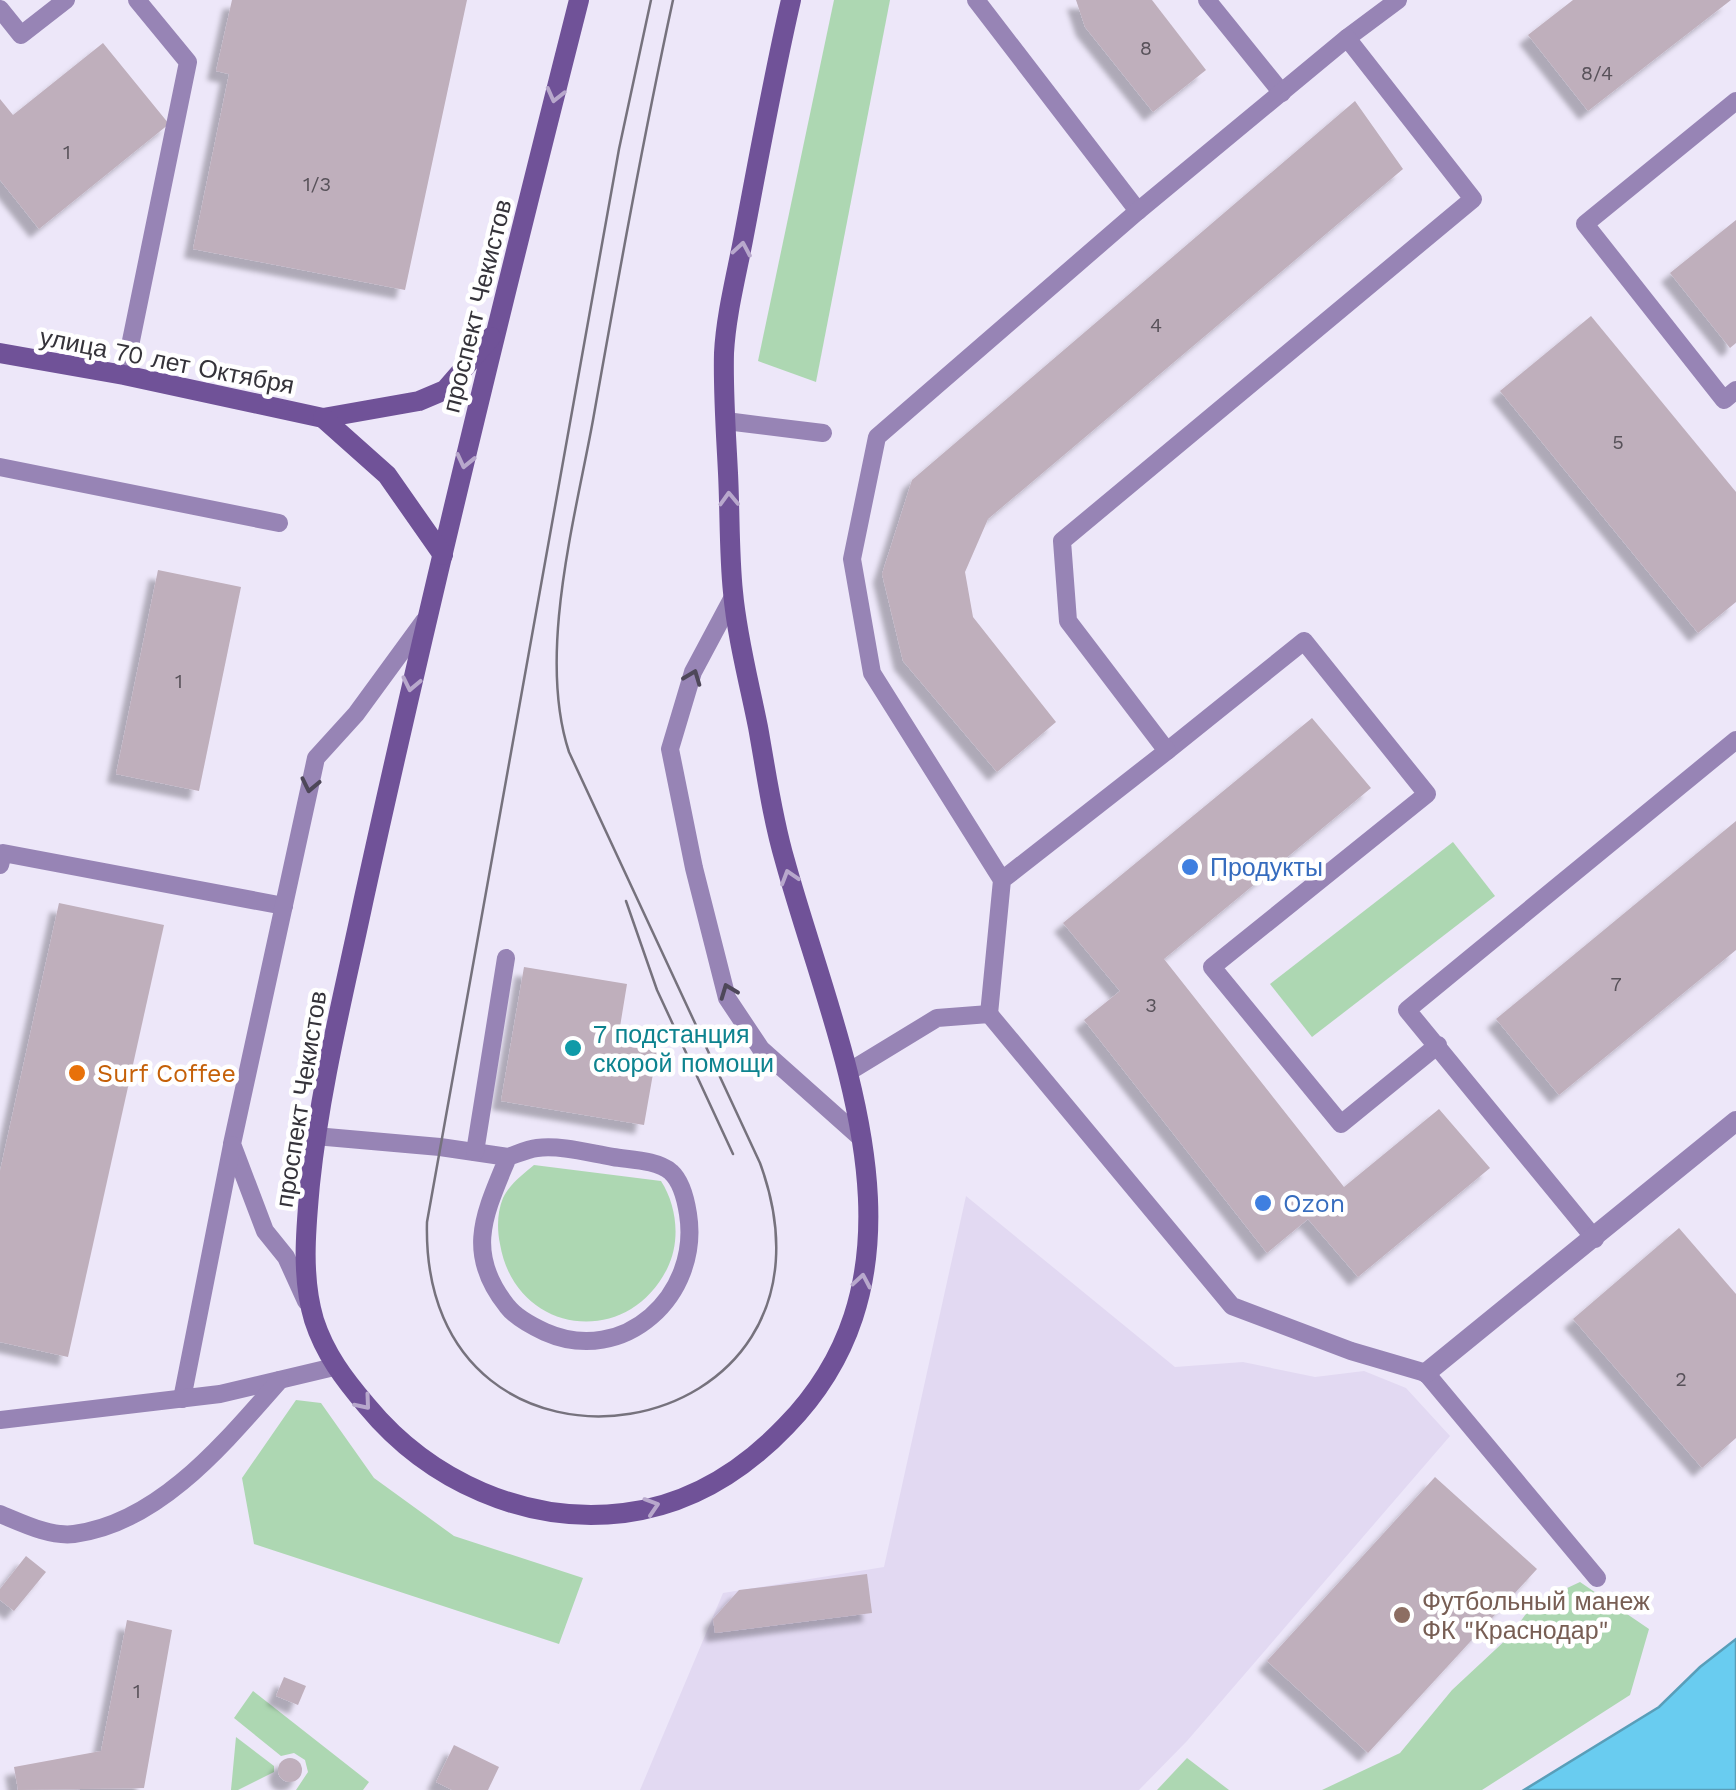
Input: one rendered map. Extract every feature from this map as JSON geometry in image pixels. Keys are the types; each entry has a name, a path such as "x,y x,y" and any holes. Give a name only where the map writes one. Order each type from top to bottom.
{"main road":[{"name":"проспект Чекистов","path":"579,0 424,621 315,1136 306,1268 313,1316 334,1367 382,1425 418,1456 504,1502 544,1512 594,1516 640,1511 715,1485 762,1451 824,1380 859,1300 865,1268 868,1187 850,1071 782,853 733,597 724,344 791,0"},
{"name":"улица 70 лет Октября","path":"0,353 324,418 419,401 445,390 495,332"},
{"name":"улица 70 лет Октября","path":"324,418 387,475 443,556"}],"street":[{"path":"1426,1373 1736,1121"}],"lane":[{"path":"0,10 21,36 66,0"},
{"path":"124,375 188,62 137,0"},
{"path":"976,0 1138,210"},
{"path":"1207,0 1282,93"},
{"path":"1398,0 1346,38 1138,210 877,437 852,559 872,673 1002,880 988,1014 1232,1306 1351,1351 1426,1373 1597,1578"},
{"path":"1167,751 1068,622 1062,541 1474,199 1346,38"},
{"path":"1736,102 1585,224 1724,400 1736,390"},
{"path":"726,422 823,432"},
{"path":"0,466 279,523"},
{"path":"733,597 693,672 670,750 694,868 727,998 762,1049 862,1139"},
{"path":"182,1399 232,1144 316,758 356,714 424,621"},
{"path":"1002,880 1304,642 1428,794 1212,967 1341,1124 1438,1045"},
{"path":"1595,1238 1407,1010 1736,740"},
{"path":"1,855 284,906"},
{"path":"475,1152 506,958"},
{"path":"850,1071 937,1018 988,1014"},
{"path":"315,1136 508,1157 537,1148 580,1152 654,1164 672,1173 686,1198 691,1232 686,1260 670,1295 654,1317 634,1332 592,1342 557,1337 530,1326 508,1308 482,1255 481,1227 508,1157"},
{"path":"232,1144 265,1232 286,1257 313,1316"},
{"path":"0,1420 220,1394 334,1367"},
{"path":"0,1514 30,1527 71,1535 124,1520 208,1460 280,1380"}],"shaded area":[{"path":"966,1196 1175,1367 1243,1362 1315,1377 1364,1371 1406,1388 1450,1436 1187,1741 1139,1790 640,1790 723,1593 884,1567"}],"green space":[{"path":"834,0 890,0 816,382 758,361"},
{"path":"1453,842 1495,896 1312,1037 1270,984"},
{"path":"534,1165 661,1181 674,1212 674,1247 667,1269 649,1295 626,1312 600,1320 574,1321 549,1313 527,1297 510,1274 500,1244 498,1221 506,1193"},
{"path":"296,1400 321,1403 374,1478 454,1536 583,1578 559,1644 254,1544 242,1478"},
{"path":"1580,1582 1649,1629 1630,1695 1482,1790 1322,1790 1400,1753 1452,1690 1510,1636 1533,1604"},
{"path":"253,1691 369,1782 363,1790 296,1790 308,1772 305,1760 294,1753 281,1756 234,1718"},
{"path":"236,1737 274,1766 274,1772 231,1790"},
{"path":"1187,1758 1229,1790 1157,1790"}],"water":[{"path":"1736,1639 1736,1790 1524,1790 1659,1707"}],"building":[{"path":"232,0 467,0 405,290 193,249 229,74 216,71"},
{"path":"1076,0 1152,0 1206,70 1153,112 1085,27"},
{"path":"1573,0 1731,0 1588,111 1528,35"},
{"path":"103,43 169,124 39,229 0,180 0,99 13,115"},
{"path":"1355,101 1403,169 988,519 965,572 973,617 1056,722 997,772 903,661 882,574 912,480"},
{"path":"1736,220 1736,343 1730,348 1670,273"},
{"path":"1591,316 1736,492 1736,602 1698,633 1500,391"},
{"path":"158,570 241,587 199,791 116,774"},
{"path":"1312,718 1371,788 1164,959 1344,1187 1439,1109 1490,1168 1358,1277 1308,1219 1267,1253 1084,1020 1120,991 1063,923"},
{"path":"1736,821 1736,950 1559,1095 1496,1019"},
{"path":"59,903 164,925 68,1357 0,1342 0,1171"},
{"name":"7 подстанция скорой помощи","path":"524,967 627,984 617,1045 657,1051 644,1125 501,1101"},
{"path":"1679,1228 1736,1294 1736,1438 1702,1468 1573,1319"},
{"name":"Футбольный манеж ФК \"Краснодар\"","path":"1435,1477 1537,1569 1368,1753 1267,1661"},
{"path":"26,1556 46,1572 14,1611 0,1600 0,1589"},
{"path":"867,1574 872,1613 715,1633 713,1619 739,1590"},
{"path":"127,1620 172,1630 144,1788 18,1790 14,1767 101,1751"},
{"path":"284,1677 306,1686 298,1705 276,1696"},
{"path":"454,1745 499,1767 488,1790 452,1790 436,1782"},
{"path":"290,1758 302,1770 290,1782 278,1770"}],"tram line":[{"path":"651,0 619,149 427,1222 443,1317 491,1380 557,1412 630,1414 699,1388 752,1337 776,1261 760,1163 569,752 560,714 557,673 562,587 673,0"},
{"path":"626,901 657,990 733,1154"}],"place":[{"name":"Продукты","path":"1190,867"},
{"name":"7 подстанция скорой помощи","path":"573,1048"},
{"name":"Surf Coffee","path":"77,1073"},
{"name":"Ozon","path":"1263,1203"},
{"name":"Футбольный манеж ФК \"Краснодар\"","path":"1402,1615"}]}
